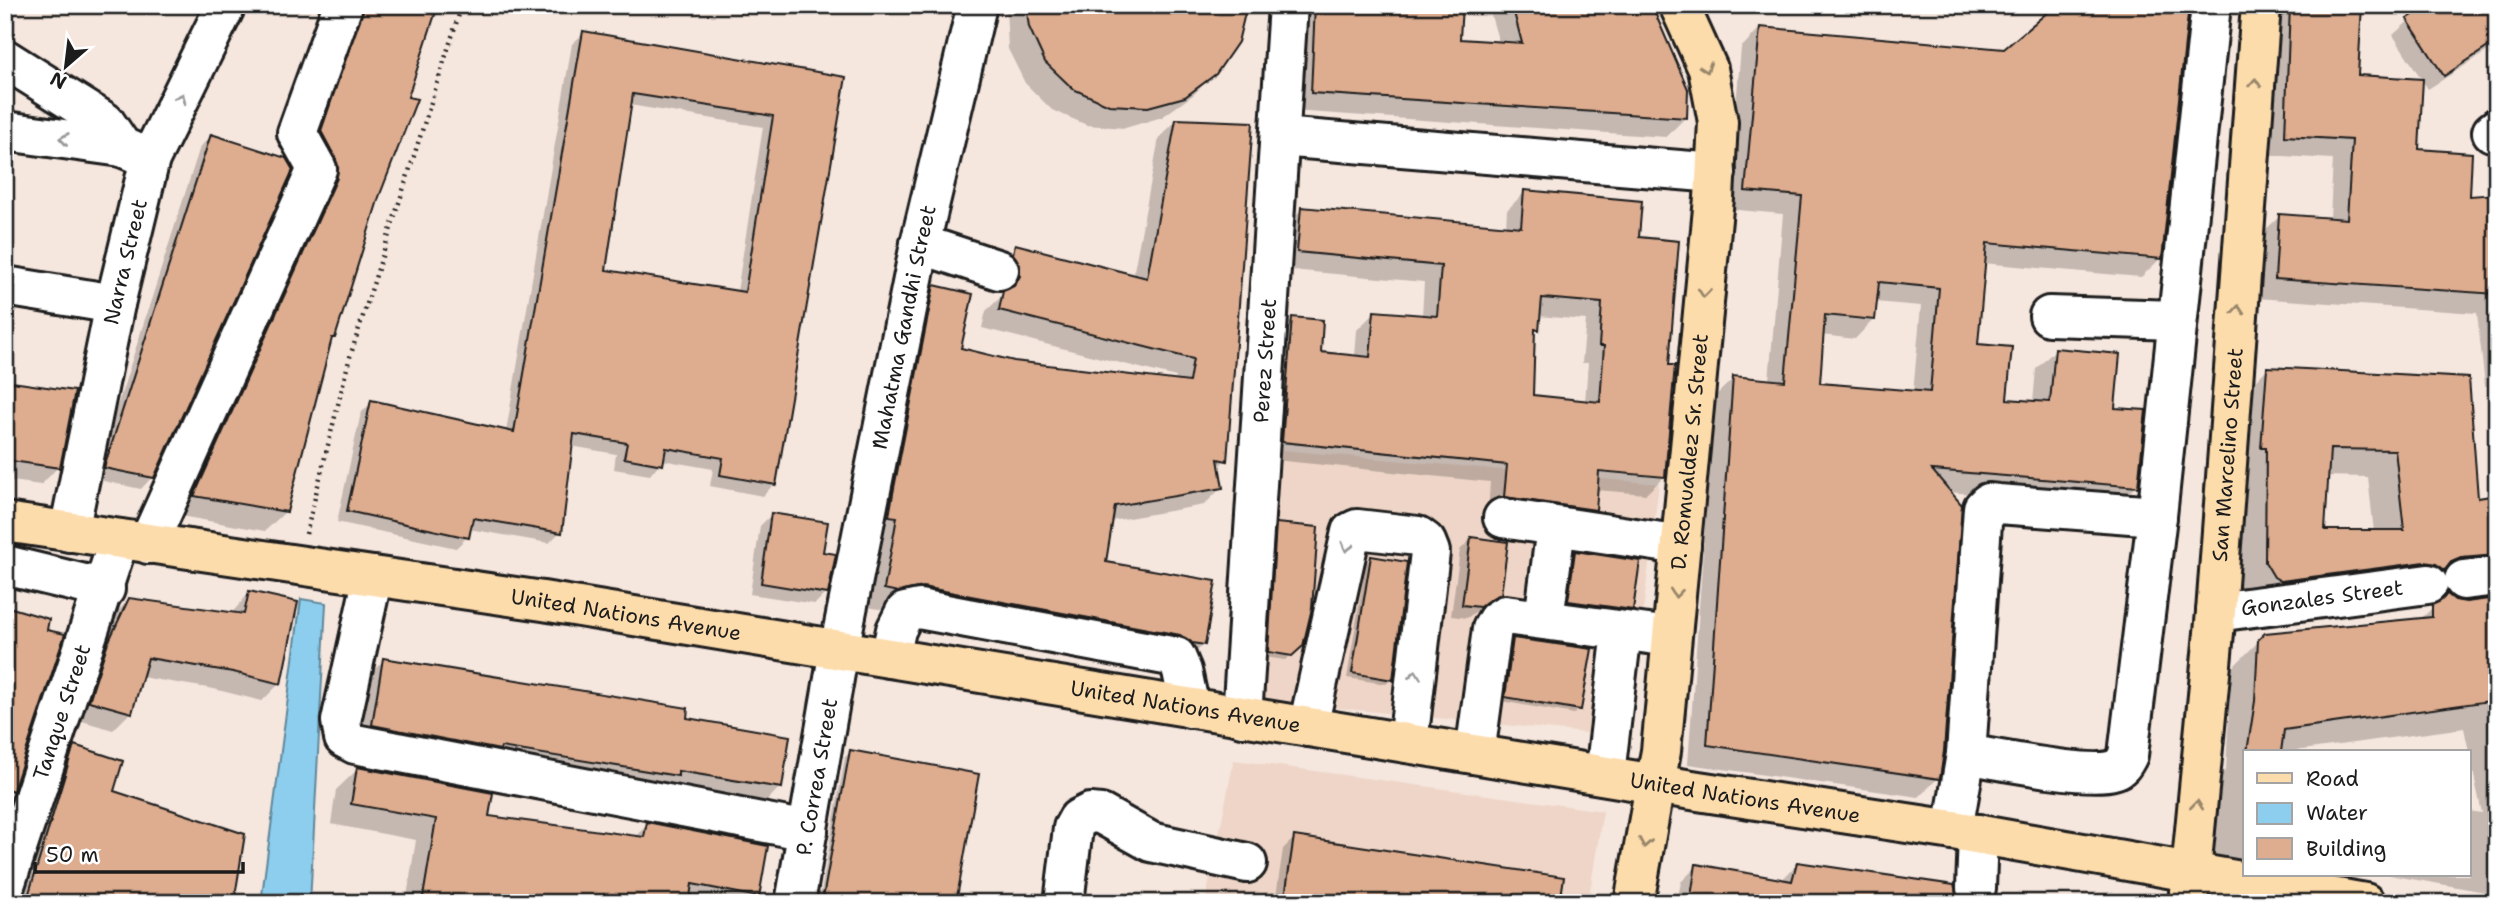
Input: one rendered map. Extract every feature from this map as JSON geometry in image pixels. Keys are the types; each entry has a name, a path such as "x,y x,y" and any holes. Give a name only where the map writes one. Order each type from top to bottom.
{"main road":[{"name":"D. Romualdez Sr. Street","path":"1634,903 1656,783 1716,173 1718,122 1708,69 1679,5"},
{"name":"San Marcelino Street","path":"2189,888 2216,612 2261,5"},
{"name":"United Nations Avenue","path":"5,522 890,658 1965,832 2189,888 2365,903"}],"street":[{"name":"Narra Street","path":"69,532 115,304 136,153 226,5"},
{"name":"Tanque Street","path":"5,885 105,589 133,542 317,169 312,155 301,146 297,133 343,5"},
{"name":"Mahatma Gandhi Street","path":"839,650 920,244 977,5"},
{"name":"Perez Street","path":"1242,717 1288,5"},
{"path":"1966,754 2067,769 2111,771 2122,767 2127,755 2157,516 2211,5"},
{"path":"5,59 105,122 136,153"},
{"path":"5,131 136,153"},
{"path":"1280,137 1716,173"},
{"path":"920,244 999,270"},
{"path":"5,286 115,304"},
{"path":"2049,316 2177,320"},
{"path":"1976,888 1965,832 1966,754 1983,508 1988,503 2157,516"},
{"path":"1503,518 1681,545"},
{"path":"1544,620 1556,527"},
{"path":"1308,727 1351,532 1357,529 1418,536 1426,542 1430,552 1408,743"},
{"path":"5,565 105,589"},
{"path":"329,570 341,721 344,738 355,744 808,831"},
{"name":"Gonzales Street","path":"2216,612 2463,580"},
{"path":"890,658 896,629 905,612 919,609 1176,657 1190,708"},
{"path":"1475,754 1492,629 1497,620 1505,615 1671,637"},
{"path":"1605,774 1622,631"},
{"name":"P. Correa Street","path":"795,903 839,650"},
{"path":"1064,903 1073,828 1079,819 1090,813 1101,814 1151,842 1247,863"}],"path":[{"path":"329,570 349,360 462,5"}],"shaded area":[{"path":"1281,450 1659,484 1627,737 1256,700"},
{"path":"1234,760 1603,811 1588,903 1205,903"}],"water":[{"path":"301,599 326,603 310,903 261,903"}],"building":[{"path":"364,5 438,5 408,97 417,99 379,197 335,338 332,338 287,512 194,496 337,178 336,159 321,131"},
{"path":"1026,5 1247,5 1238,42 1216,74 1185,97 1148,107 1109,105 1073,89 1045,62 1029,27"},
{"path":"1315,5 1462,5 1460,39 1522,43 1512,5 1625,5 1627,12 1652,6 1688,89 1687,118 1311,93"},
{"path":"2056,5 2189,5 2162,259 1987,243 1978,344 2012,347 2007,399 2050,402 2055,348 2120,354 2115,408 2146,410 2138,487 1932,470 1962,505 1940,779 1707,745 1733,376 1785,381 1802,196 1745,191 1760,27 2004,49","holes":["1879,282 1939,288 1930,392 1820,383 1825,315 1875,320"]},
{"path":"2290,5 2362,5 2358,75 2423,79 2419,149 2472,153 2470,196 2497,194 2497,294 2275,279 2279,214 2347,219 2352,140 2285,136"},
{"path":"2428,5 2497,5 2497,41 2444,76 2407,19"},
{"path":"583,31 846,77 776,485 720,475 723,458 666,448 663,465 624,458 627,443 574,434 562,533 473,518 469,538 347,511 371,400 514,432","holes":["633,94 773,116 745,292 606,270"]},
{"path":"1176,119 1253,122 1227,461 1218,459 1223,488 1115,506 1106,562 1216,581 1205,645 1192,643 1180,635 923,587 898,592 884,589 897,517 889,516 934,285 973,294 961,348 1014,361 1189,382 1193,359 999,310 1003,291 1014,286 1020,276 1020,265 1013,254 1015,244 1147,278"},
{"path":"211,134 286,158 293,170 154,478 104,468"},
{"path":"1524,190 1642,201 1639,237 1679,241 1669,365 1675,365 1665,477 1599,471 1596,510 1504,497 1507,465 1282,442 1292,317 1323,320 1321,352 1370,357 1374,311 1437,316 1441,266 1297,252 1301,207 1521,227","holes":["1542,298 1602,303 1599,346 1604,346 1600,402 1533,395 1535,329 1539,330"]},
{"path":"2267,367 2469,378 2478,498 2497,495 2497,555 2461,558 2451,562 2445,570 2436,564 2425,562 2281,581 2274,577 2265,562 2266,448 2261,448","holes":["2330,449 2395,450 2404,530 2325,530"]},
{"path":"5,381 75,391 60,468 5,460"},
{"path":"771,513 828,522 823,552 836,554 828,594 761,583"},
{"path":"1276,523 1318,527 1312,608 1303,646 1292,656 1268,652"},
{"path":"1471,537 1508,542 1501,595 1480,607 1462,605"},
{"path":"1575,551 1640,561 1633,610 1568,601"},
{"path":"1371,556 1407,562 1393,680 1352,673"},
{"path":"249,591 298,602 281,684 233,672 148,658 132,713 89,701 107,645 129,598 244,614"},
{"path":"2447,594 2455,600 2466,602 2497,598 2497,700 2284,730 2281,750 2247,750 2255,701 2258,640 2265,633 2432,617 2432,605"},
{"path":"5,606 49,619 47,630 65,634 13,791 5,788"},
{"path":"1513,638 1592,649 1581,710 1505,697"},
{"path":"383,658 688,708 687,718 790,736 782,788 678,771 678,776 501,747 500,750 372,725"},
{"path":"74,745 123,761 114,791 245,834 234,903 26,903"},
{"path":"850,750 979,774 956,903 822,903"},
{"path":"357,767 493,793 489,816 644,837 647,822 768,846 759,897 692,884 689,903 422,903 436,819 351,804"},
{"path":"1294,836 1564,877 1560,903 1284,903"},
{"path":"1797,862 1954,885 1961,903 1690,903 1696,864 1792,881"}]}
